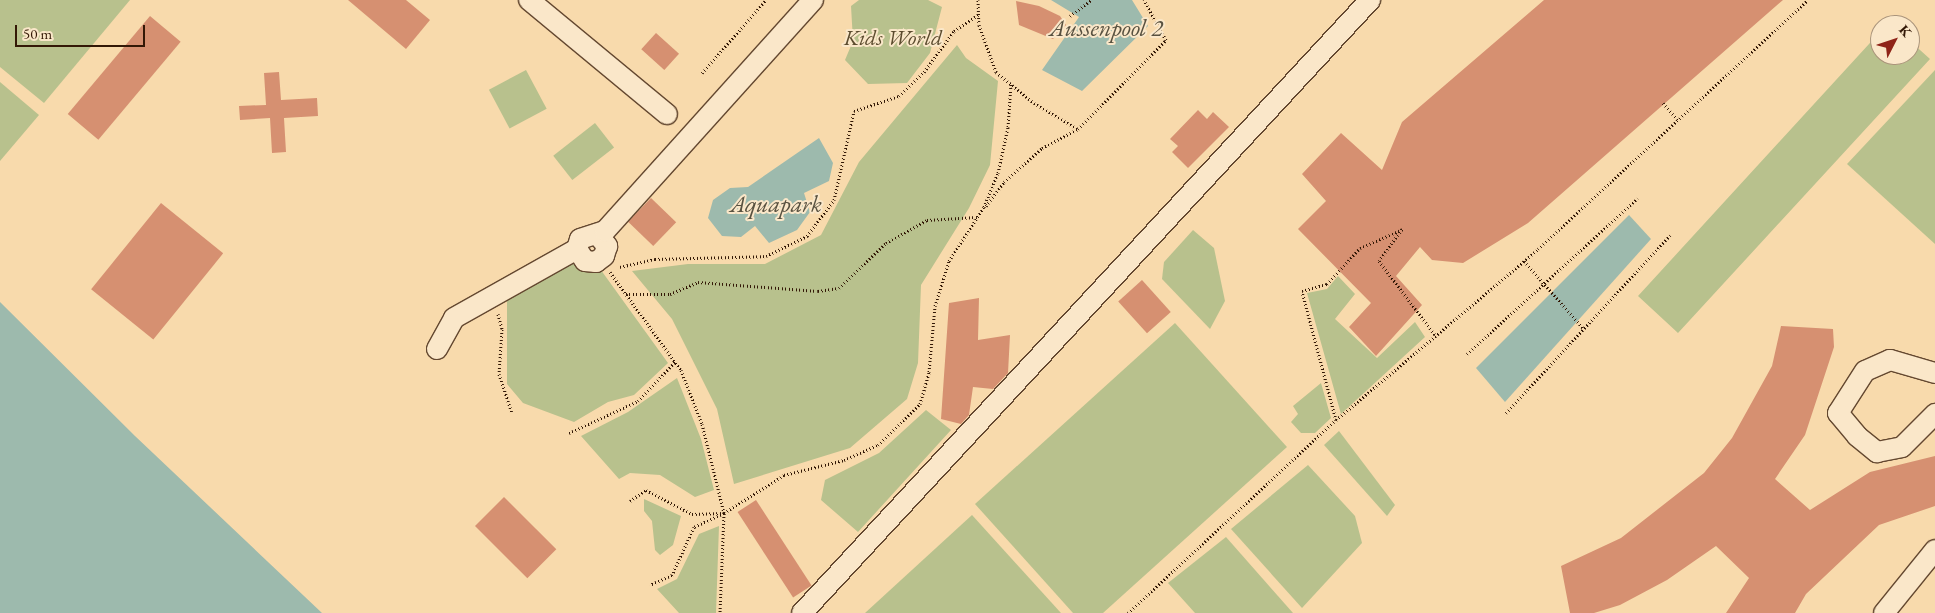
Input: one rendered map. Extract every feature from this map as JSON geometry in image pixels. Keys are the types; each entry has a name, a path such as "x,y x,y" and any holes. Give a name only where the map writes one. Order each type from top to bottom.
{"street":[{"path":"530,0 667,114"},
{"path":"437,349 454,318 492,294 577,249 583,236 605,231 813,0"},
{"path":"802,613 1370,0"},
{"path":"577,249 586,261 606,267 607,246 598,234"},
{"path":"1935,373 1890,360 1864,371 1838,413 1857,436 1877,452 1902,446 1935,414"},
{"path":"1884,613 1935,550"}],"path":[{"path":"702,73 766,0"},
{"path":"978,0 979,14 996,72 1078,129"},
{"path":"1070,16 1091,0"},
{"path":"650,585 672,574 694,527 724,513 784,474 844,460 878,445 920,404 929,372 935,306 949,261 978,217 1016,170 1042,148 1078,129 1166,40 1144,0"},
{"path":"1128,613 1336,420 1524,261 1808,0"},
{"path":"720,613 724,513 702,424 675,362 606,267 655,259 766,256 807,236 834,200 854,110 899,96 924,72 954,31 979,14"},
{"path":"978,217 998,173 1008,127 1011,84"},
{"path":"1663,102 1678,120"},
{"path":"1467,354 1638,198"},
{"path":"626,294 670,294 698,282 818,291 839,288 886,244 927,220 978,217"},
{"path":"1336,420 1302,291 1327,284 1360,248 1403,229 1380,261 1436,336"},
{"path":"1506,413 1670,235"},
{"path":"1524,261 1542,284 1583,328"},
{"path":"492,294 502,329 499,374 512,413"},
{"path":"570,432 638,401 675,362"},
{"path":"630,501 646,490 692,514 724,513"}],"green space":[{"path":"0,0 130,0 44,103 0,67"},
{"name":"Kids World","path":"859,0 928,0 942,7 930,53 907,83 868,84 845,60 853,41 851,6"},
{"path":"1870,43 1870,65 1920,65 1920,50 1930,59 1678,333 1638,296"},
{"path":"957,45 966,58 998,81 990,165 969,208 921,285 918,363 907,399 850,448 734,484 717,409 672,319 632,271 688,264 765,264 821,235 859,162"},
{"path":"526,70 547,109 510,129 489,90"},
{"path":"1935,70 1935,244 1847,164"},
{"path":"0,82 39,115 0,161"},
{"path":"595,123 614,147 572,180 553,156"},
{"path":"1193,230 1214,248 1225,301 1210,329 1162,279 1164,262"},
{"path":"571,261 598,266 668,363 634,395 608,402 574,422 523,403 507,384 507,293"},
{"path":"1338,276 1355,294 1335,319 1377,358 1415,322 1425,337 1341,414 1307,293 1327,289"},
{"path":"1175,323 1287,447 1103,613 1073,613 975,504"},
{"path":"677,378 701,439 714,490 695,497 660,475 630,473 619,479 581,436 628,412"},
{"path":"1321,383 1331,418 1315,433 1301,433 1291,422 1298,414 1293,406"},
{"path":"926,410 951,430 858,532 821,500 825,480 879,453"},
{"path":"1339,431 1395,505 1387,516 1324,445"},
{"path":"1308,465 1355,516 1362,543 1302,608 1231,529"},
{"path":"644,499 681,516 673,545 660,555 655,550 652,521 644,511"},
{"path":"972,515 1061,613 865,613"},
{"path":"719,526 716,613 679,613 657,589 677,579 699,534"},
{"path":"1226,537 1293,613 1195,613 1168,583"}],"water":[{"name":"Aussenpool 2","path":"1051,0 1132,0 1148,26 1082,91 1042,70 1079,17"},
{"name":"Aquapark","path":"819,138 833,163 829,181 804,193 810,212 797,230 769,243 755,226 741,237 722,236 708,218 713,200 730,188 748,187"},
{"path":"1629,215 1651,239 1505,402 1476,368"},
{"path":"0,302 135,436 322,613 0,613"}],"building":[{"path":"348,0 406,0 430,20 406,49"},
{"path":"1544,0 1783,0 1528,223 1463,263 1432,260 1420,247 1396,276 1422,305 1376,356 1349,327 1371,303 1298,229 1326,201 1302,174 1341,133 1382,170 1402,122"},
{"path":"1016,1 1039,6 1060,16 1066,25 1053,39 1019,25"},
{"path":"150,16 181,42 98,140 68,114"},
{"path":"656,33 679,54 664,70 641,49"},
{"path":"279,72 281,100 317,98 318,116 284,118 286,152 272,153 270,118 240,120 239,106 266,105 264,73"},
{"path":"1198,110 1207,119 1213,112 1229,127 1188,168 1172,152 1178,146 1170,139"},
{"path":"651,198 676,222 653,246 628,222"},
{"path":"161,203 223,253 153,340 91,289"},
{"path":"1142,280 1171,312 1147,333 1118,301"},
{"path":"979,298 978,340 1010,335 1008,373 993,389 973,387 969,415 961,424 941,419 949,303"},
{"path":"1781,326 1833,329 1834,347 1805,435 1775,479 1810,510 1870,472 1935,456 1935,506 1879,525 1806,594 1795,613 1726,613 1749,578 1716,546 1667,580 1620,605 1594,613 1570,613 1561,566 1621,538 1704,473 1732,438 1772,366"},
{"path":"504,497 556,549 527,578 475,526"},
{"path":"756,500 812,586 793,598 738,512"}]}
